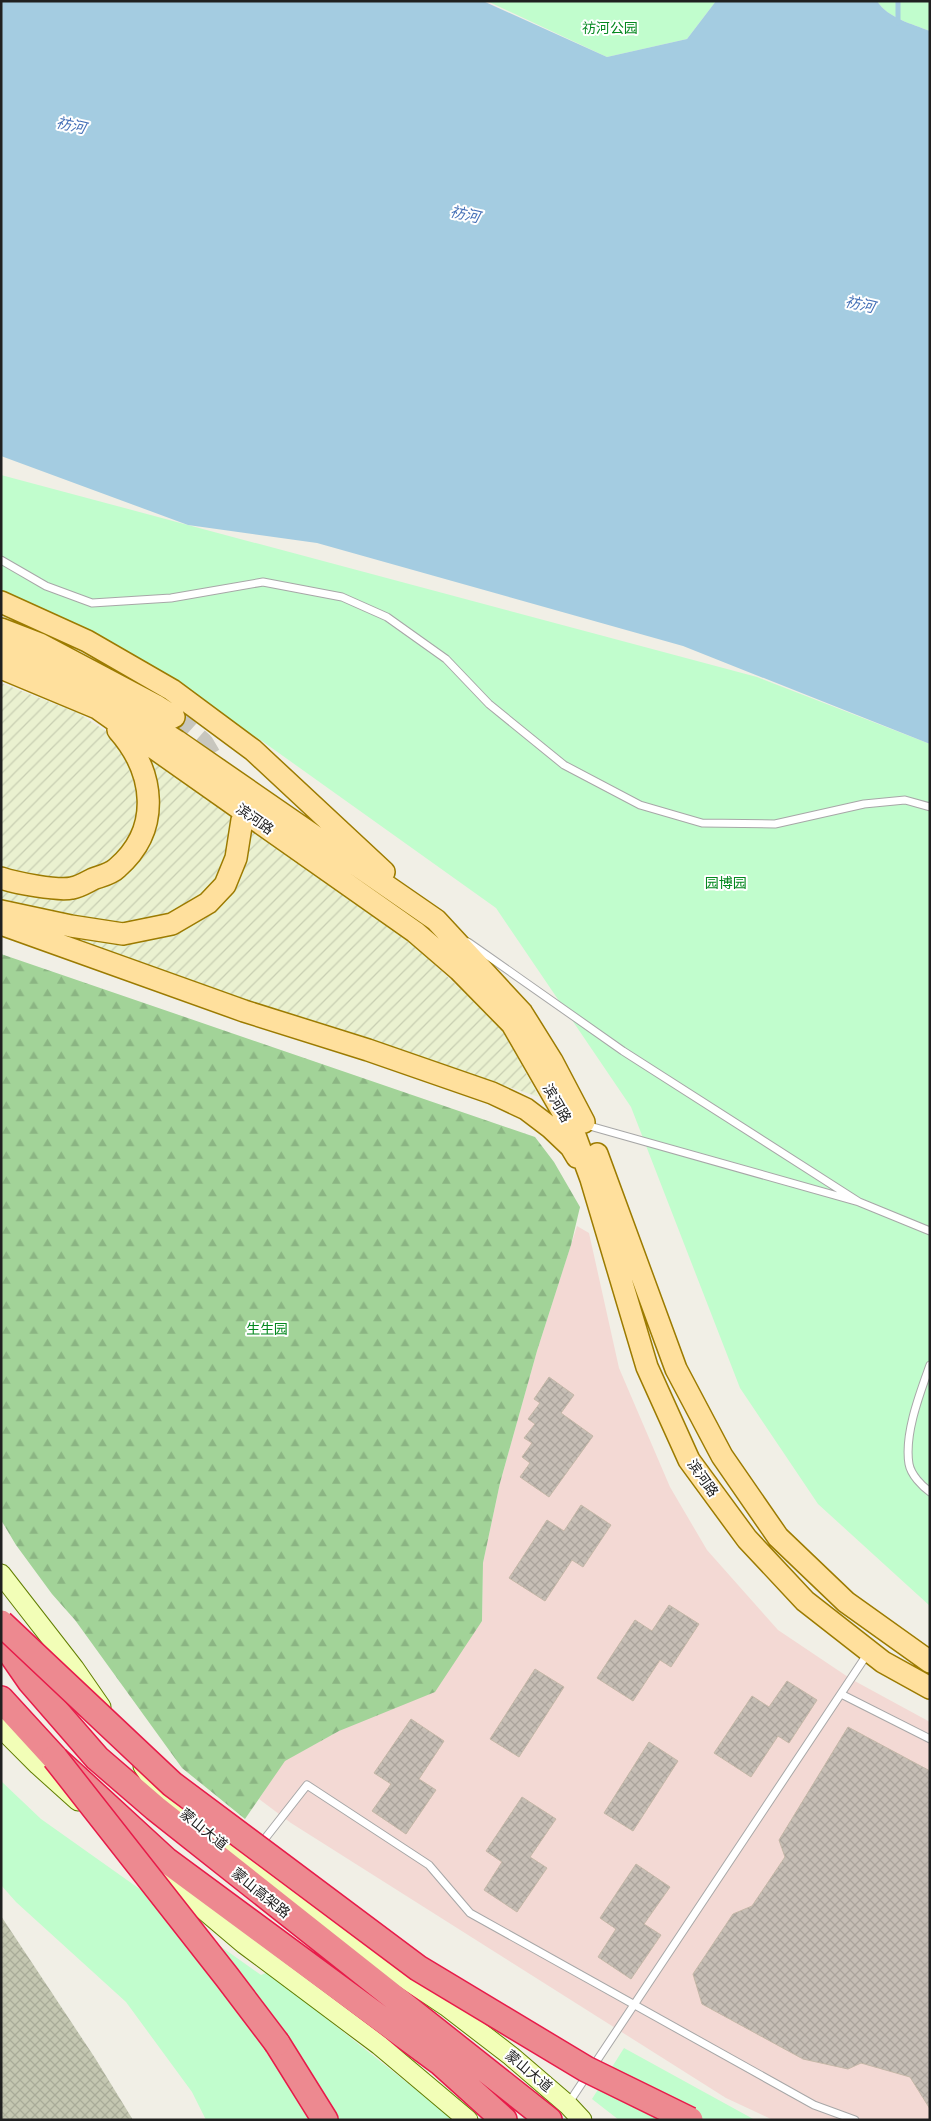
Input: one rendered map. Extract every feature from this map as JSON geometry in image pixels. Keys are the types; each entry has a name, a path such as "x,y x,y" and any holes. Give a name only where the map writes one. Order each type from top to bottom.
{"highway":[{"path":"1,1623 172,1784 418,1968 586,2069 690,2120"},
{"name":"蒙山高架路","path":"1,1639 30,1681 97,1758 147,1802 548,2120"},
{"name":"蒙山高架路","path":"1,1699 55,1758 166,1860 440,2063 504,2120"},
{"path":"55,1758 277,2043 325,2120"},
{"path":"277,2043 309,2120"}],"main road":[{"path":"1,602 87,642 172,690 253,750 436,920"},
{"path":"1,628 40,644 174,717"},
{"name":"滨河路","path":"1,650 79,680 177,741 436,920 522,1013 552,1061 586,1125 676,1369 722,1456 778,1537 846,1602 930,1662"},
{"name":"滨河路","path":"1,668 97,708 416,932 460,970 512,1024 573,1130 591,1179 647,1367 689,1460 747,1539 805,1601 883,1662 930,1688"},
{"path":"1,878 17,884 72,888 116,870 140,842 148,815 146,777 131,746 97,708"},
{"path":"1,911 72,926 123,934 172,924 208,903 225,885 236,858 242,820"},
{"path":"1,924 244,1011 368,1050 492,1093 526,1109 551,1128 571,1147 591,1179"},
{"name":"蒙山大道","path":"1,1574 74,1668 163,1795 247,1864 364,1951 446,2006 511,2056 568,2105 582,2120"},
{"path":"1,1728 38,1766 244,1944 379,2045 468,2120"}],"lane":[{"path":"1,560 46,586 92,603 171,598 263,582 342,597 387,617 446,659 489,704 564,765 640,805 702,823 775,824 864,804 905,800 930,807"},
{"path":"436,920 624,1051 860,1202"},
{"path":"586,1125 860,1202 930,1231"},
{"path":"930,1365 918,1400 909,1439 909,1466 921,1486 930,1492"},
{"path":"568,2105 869,1651"},
{"path":"841,1694 930,1739"},
{"path":"247,1864 307,1785 429,1864 470,1914 814,2105 855,2120"}],"shaded area":[{"path":"1,683 78,713 192,787 403,935 501,1027 539,1097 1,920"},
{"path":"577,1226 589,1233 619,1368 670,1487 707,1550 778,1630 851,1679 930,1722 930,2120 773,2120 726,2098 291,1823 259,1799 284,1761 339,1731 482,1621 483,1563 500,1483 537,1351"},
{"path":"1,1916 95,2058 133,2120 1,2120"}],"green space":[{"name":"祊河公园","path":"487,1 716,1 687,39 607,57"},
{"path":"877,1 930,1 930,31 894,16 887,12"},
{"name":"园博园","path":"1,475 757,677 930,744 930,1606 818,1504 740,1388 631,1107 496,908 262,741 111,644 1,612"},
{"name":"生生园","path":"1,954 535,1137 554,1162 580,1207 571,1245 537,1351 500,1483 483,1563 482,1621 435,1692 339,1731 285,1761 245,1819 182,1768 75,1620 52,1594 16,1545 1,1520"},
{"path":"1,1781 41,1819 261,1975 268,1972 454,2120 206,2120 192,2092 126,2002 16,1902 1,1885"},
{"path":"624,2048 755,2120 619,2120 592,2099"}],"water":[{"name":"祊河","path":"1,1 483,1 607,57 687,39 716,1 877,1 887,12 894,16 930,31 930,744 683,646 317,543 188,525 1,456"}],"building":[{"path":"549,1377 574,1395 561,1413 593,1436 549,1497 520,1477 530,1463 522,1457 532,1443 524,1438 535,1424 528,1419 540,1403 534,1399"},
{"path":"581,1505 611,1525 583,1567 572,1560 545,1601 509,1578 547,1520 564,1531"},
{"path":"669,1605 699,1624 671,1667 660,1660 633,1701 597,1678 635,1620 652,1631"},
{"path":"535,1669 564,1687 519,1757 490,1739"},
{"path":"787,1681 817,1700 789,1743 778,1736 751,1777 714,1753 752,1696 769,1707"},
{"path":"411,1719 444,1741 419,1779 436,1790 406,1834 372,1811 391,1784 374,1773"},
{"path":"848,1727 930,1771 930,2109 910,2077 861,2063 848,2069 803,2059 702,2004 693,1974 733,1914 752,1906 785,1857 779,1840"},
{"path":"649,1742 678,1761 633,1831 604,1813"},
{"path":"522,1797 556,1819 530,1857 547,1868 517,1912 484,1890 502,1862 486,1851"},
{"path":"636,1864 670,1887 644,1924 661,1935 631,1979 598,1957 616,1929 600,1918"}],"waterway":[{"path":"898,1 898,23"}],"tunnel":[{"path":"174,717 203,743 221,773"}]}
